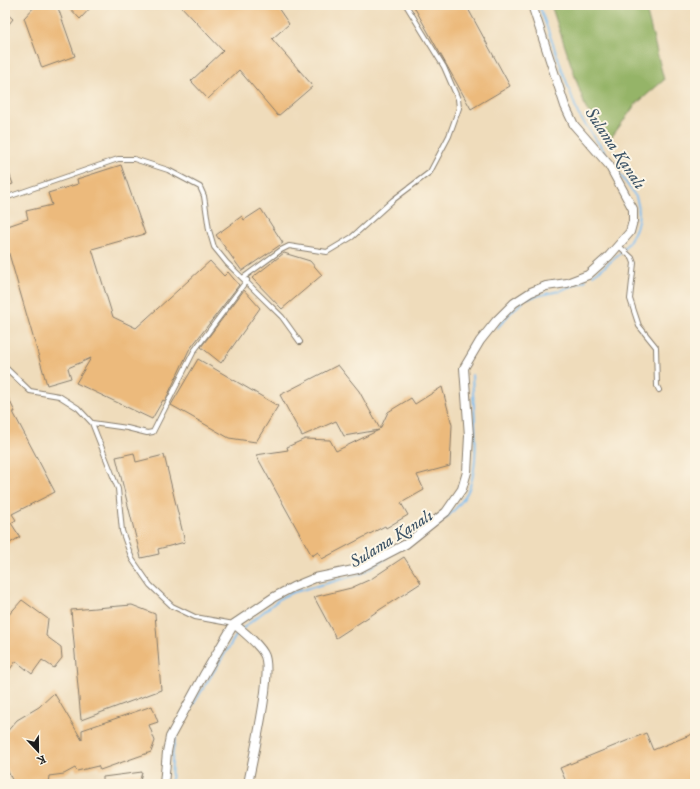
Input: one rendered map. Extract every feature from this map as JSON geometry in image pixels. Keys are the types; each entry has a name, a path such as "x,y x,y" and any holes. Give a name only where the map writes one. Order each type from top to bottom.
{"street":[{"path":"164,784 170,737 234,624 274,597 294,587 315,578 358,568 406,544 446,512 462,489 467,472 469,436 464,368 480,341 496,321 514,303 531,292 546,286 567,283 588,275 630,232 633,221 633,209 609,165 574,125 565,106 532,5"},
{"path":"234,624 245,633 265,655 267,679 248,784"}],"lane":[{"path":"92,423 127,428 146,433 153,432 194,351 245,278 281,250 290,246 327,252 352,237 393,200 430,172 449,136 459,108 458,99 444,67 406,5"},
{"path":"5,198 118,159 134,159 168,170 200,187 204,196 209,230 214,247 227,263 245,278 282,317 300,342"},
{"path":"618,245 628,254 634,263 630,299 639,326 656,347 657,386 659,390"},
{"path":"5,367 30,391 59,396 78,408 92,423 118,489 122,531 132,559 150,585 172,606 195,617 234,624"}],"green space":[{"path":"551,5 645,5 664,80 635,105 611,138 586,109"}],"building":[{"path":"36,5 57,5 75,56 42,68 24,18"},
{"path":"67,5 93,5 80,19"},
{"path":"180,5 276,5 289,24 272,39 313,86 278,116 239,70 208,99 191,81 223,51"},
{"path":"413,5 466,5 510,86 471,109"},
{"path":"5,12 13,19 5,29"},
{"path":"5,162 13,184 5,187"},
{"path":"121,165 145,234 92,249 113,317 136,328 210,261 224,276 228,272 239,285 189,350 165,401 163,400 152,419 76,383 91,358 68,368 71,378 47,385 5,240 5,227 28,219 26,211 52,205 48,193 78,184 77,179"},
{"path":"261,209 283,243 242,271 216,235 242,216 244,220"},
{"path":"284,253 310,261 322,275 282,309 252,278"},
{"path":"244,290 260,308 221,363 201,347"},
{"path":"198,359 278,406 256,442 229,438 171,405"},
{"path":"338,365 359,391 380,429 388,412 411,398 415,404 442,387 452,425 450,466 417,475 424,490 401,503 408,515 386,528 385,526 322,559 318,552 312,556 256,455 288,450 287,447 305,439 330,440 336,451 379,430 344,436 336,421 302,436 280,395"},
{"path":"5,391 15,412 13,412 55,492 12,514 16,520 11,523 20,537 5,546"},
{"path":"134,453 136,462 164,455 185,542 158,549 159,554 141,558 116,457"},
{"path":"404,557 421,583 336,638 314,597 351,588 371,579"},
{"path":"22,600 48,619 46,636 61,647 62,658 54,668 42,660 32,674 16,661 5,676 5,619"},
{"path":"132,605 155,614 161,690 81,720 71,610"},
{"path":"54,693 82,740 82,730 152,706 158,722 149,725 155,741 151,752 100,770 98,766 77,771 75,768 64,774 49,776 48,784 14,784 5,765 5,734 17,720 39,707"},
{"path":"646,733 653,750 695,733 695,784 567,784 560,768"},
{"path":"142,772 139,784 103,784 103,777"}],"waterway":[{"name":"Sulama Kanalı","path":"539,5 578,114 636,197 639,209 635,232 629,242 621,252 593,275"},
{"name":"Sulama Kanalı","path":"528,298 559,291 586,280"},
{"name":"Sulama Kanalı","path":"497,328 513,310 523,302"},
{"name":"Sulama Kanalı","path":"431,529 460,504 472,481 476,435 472,375"},
{"name":"Sulama Kanalı","path":"242,629 282,597 291,593 361,574 387,558"},
{"name":"Sulama Kanalı","path":"184,719 239,631"},
{"name":"Sulama Kanalı","path":"171,784 173,749 179,728"}]}
